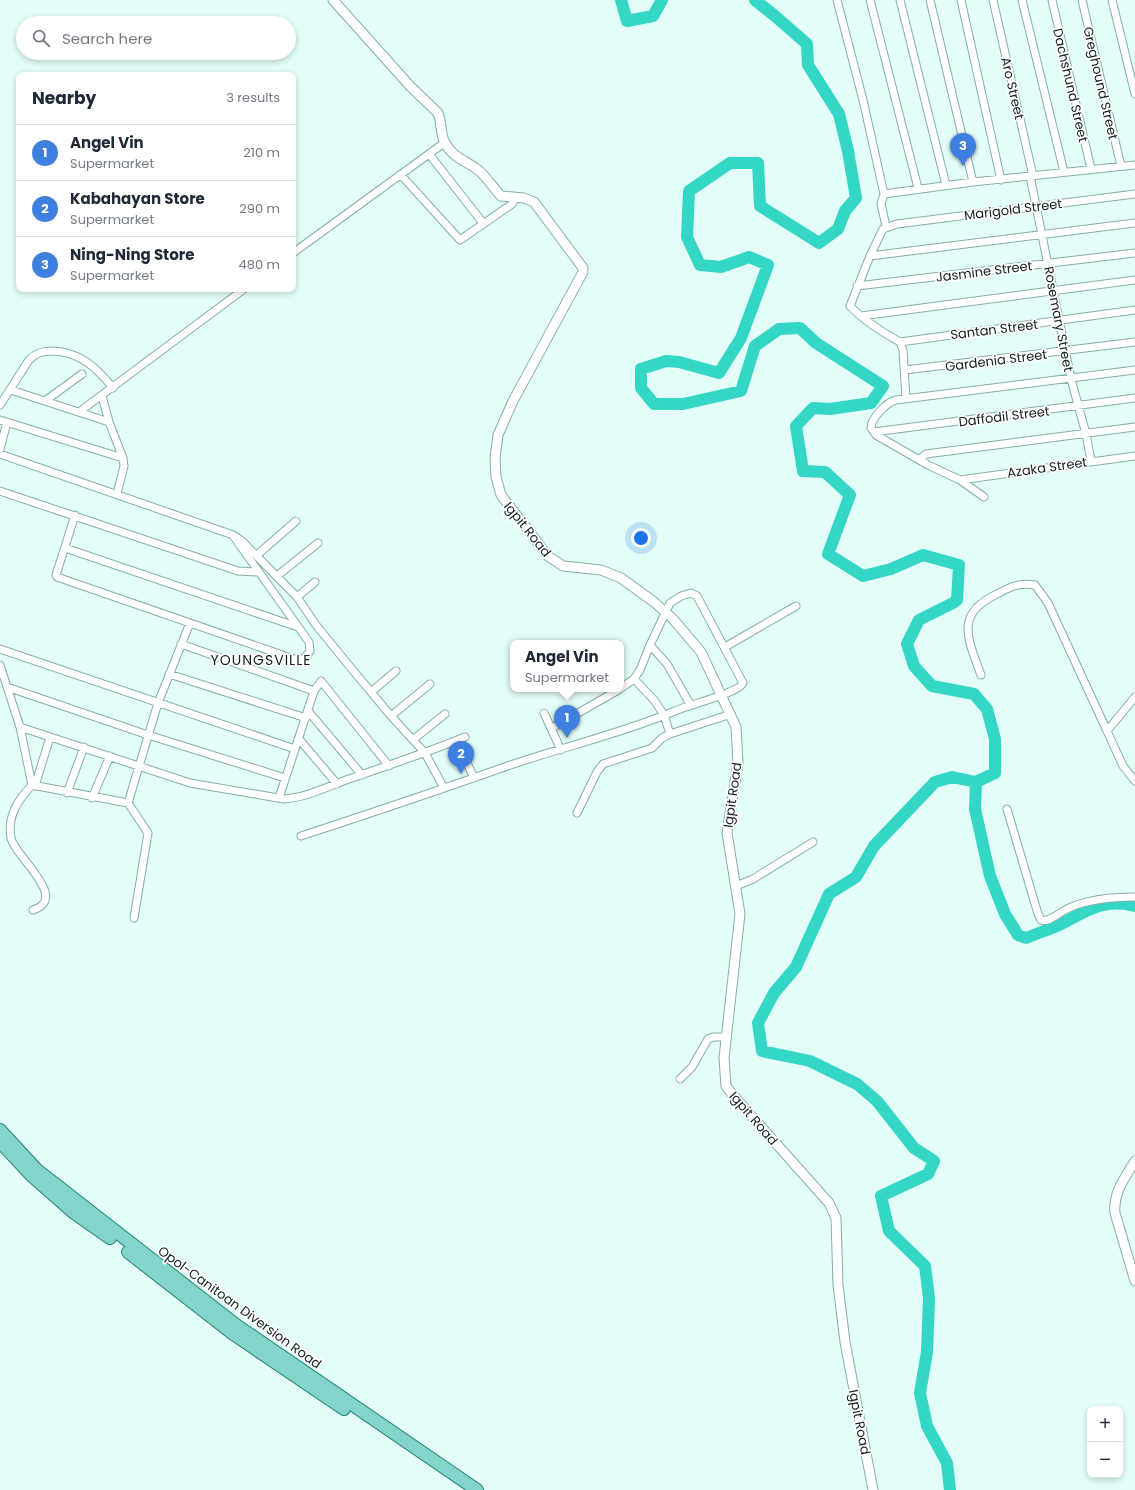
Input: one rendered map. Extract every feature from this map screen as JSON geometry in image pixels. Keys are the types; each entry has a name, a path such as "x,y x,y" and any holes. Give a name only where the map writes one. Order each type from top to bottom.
{"main road":[{"name":"Opol-Canitoan Diversion Road","path":"0,1130 37,1170 236,1325 477,1490"},
{"name":"Opol-Canitoan Diversion Road","path":"0,1142 32,1176 73,1212 113,1240 232,1333 464,1490"}],"street":[{"path":"333,0 410,86 438,113 444,143 461,161 478,169 501,196 515,198 512,204 463,238 457,238 402,175"},
{"path":"837,0 863,100 884,194 881,204 888,226 881,232 857,286 850,306 881,332 900,342 904,350 906,399"},
{"path":"870,0 918,188"},
{"path":"900,0 946,185"},
{"path":"930,0 973,182"},
{"path":"961,0 1001,180"},
{"name":"Aro Street","path":"993,0 1032,176"},
{"path":"1022,0 1064,172"},
{"name":"Dachshund Street","path":"1052,0 1091,169"},
{"name":"Greghound Street","path":"1082,0 1121,166"},
{"path":"1112,0 1135,94"},
{"path":"296,251 444,143"},
{"path":"429,154 483,223"},
{"path":"884,194 918,188 1135,165"},
{"name":"Rosemary Street","path":"1032,176 1065,352 1086,434 1091,461"},
{"name":"Marigold Street","path":"888,226 1037,205 1135,194"},
{"name":"Igpit Road","path":"515,198 528,199 537,206 583,268 583,272 514,401 498,435 495,458 496,477 501,494 543,549 556,562 563,566 601,570 621,578 666,611 701,652 720,697 731,714 736,727 738,763 727,833 739,903 739,925 726,1037 724,1068 726,1086 829,1203 836,1218 838,1285 844,1342 873,1490"},
{"path":"870,256 1135,223"},
{"name":"Jasmine Street","path":"857,286 1135,253"},
{"path":"861,316 1135,280"},
{"path":"79,412 240,292"},
{"name":"Santan Street","path":"900,342 1135,310"},
{"name":"Gardenia Street","path":"905,370 1065,352 1135,342"},
{"path":"0,405 29,360 36,354 43,351 73,353 88,364 113,388"},
{"path":"984,497 960,480 928,465 874,432 871,425 887,404 892,401 906,399 1135,370"},
{"path":"45,401 82,374"},
{"path":"11,390 109,422"},
{"path":"102,396 109,422 123,458 124,466 117,494"},
{"name":"Daffodil Street","path":"874,432 1078,407 1135,398"},
{"path":"0,449 3,421 123,458"},
{"path":"920,459 926,454 1135,427"},
{"path":"0,454 233,535 257,555 297,597 316,625 370,692 425,753 444,788"},
{"name":"Azaka Street","path":"960,480 1135,456"},
{"path":"0,491 238,571 258,572"},
{"path":"75,515 56,577 301,660 308,656 310,647 309,642 233,535"},
{"path":"257,555 296,521"},
{"path":"277,576 318,543"},
{"path":"65,548 298,627"},
{"path":"297,597 315,582"},
{"path":"981,675 968,641 968,621 974,609 986,599 1017,584 1035,585 1048,603 1073,662 1123,766 1135,781"},
{"path":"302,836 474,778 645,723 690,704 720,697 744,683 695,594 685,594 673,600 666,611 640,670 634,679 624,686"},
{"path":"725,647 796,606"},
{"path":"128,803 158,703 190,623"},
{"path":"181,644 314,691"},
{"path":"650,645 667,664 690,704"},
{"path":"0,649 295,749"},
{"path":"0,665 20,727 34,786"},
{"path":"370,692 396,671"},
{"path":"169,674 306,718"},
{"path":"634,679 654,700 664,715 670,734"},
{"path":"279,798 314,691 319,682 322,682 389,766"},
{"path":"391,716 430,684"},
{"path":"7,687 148,735 285,778"},
{"path":"552,728 615,692"},
{"path":"1107,731 1135,697"},
{"path":"308,711 362,775"},
{"path":"544,713 561,750"},
{"path":"414,740 445,714"},
{"path":"576,813 596,772 603,764 648,750 670,734 731,714"},
{"path":"20,727 202,786 279,798 290,798 337,784 425,753 465,737"},
{"path":"33,910 43,904 46,897 46,890 42,882 14,846 10,830 11,818 15,806 34,786 50,737"},
{"path":"299,738 337,784"},
{"path":"67,793 84,747"},
{"path":"92,798 110,756"},
{"path":"467,763 474,778"},
{"path":"34,786 92,798 128,803 148,833 134,918"},
{"path":"1007,809 1041,920 1046,921 1079,904 1115,897 1135,897"},
{"path":"736,886 753,879 812,842"},
{"path":"680,1079 692,1067 708,1039 713,1037 726,1037"},
{"path":"1135,1161 1119,1187 1114,1204 1115,1213 1135,1281"}],"waterway":[{"path":"621,0 627,21 653,16 662,0"},
{"path":"755,0 807,44 808,65 839,114 848,151 856,198 845,211 838,229 819,243 760,206 758,163 730,163 689,191 687,237 700,265 721,267 749,257 768,265 741,338 719,373 679,362 666,361 641,369 641,388 654,404 683,404 741,391 755,346 779,329 800,328 816,343 883,386 871,403 830,409 813,408 796,426 803,471 825,472 850,495 828,554 863,576 891,569 923,555 959,565 957,600 919,620 907,644 914,666 932,686 974,694 987,709 995,739 995,773 976,782 952,777 935,782 874,846 856,877 829,894 796,967 774,993 758,1023 762,1051 810,1061 857,1084 877,1101 914,1148 934,1161 928,1174 881,1196 889,1231 925,1266 929,1298 927,1352 920,1393 927,1426 947,1463 950,1490"},
{"path":"976,782 975,809 990,876 1005,914 1018,935 1026,938 1103,905 1124,904 1135,906"}],"place":[{"name":"Ning-Ning Store","path":"963,166"},
{"name":"Angel Vin","path":"567,738"},
{"name":"Kabahayan Store","path":"461,774"}],"district":[{"name":"YOUNGSVILLE","path":"261,660"}]}
